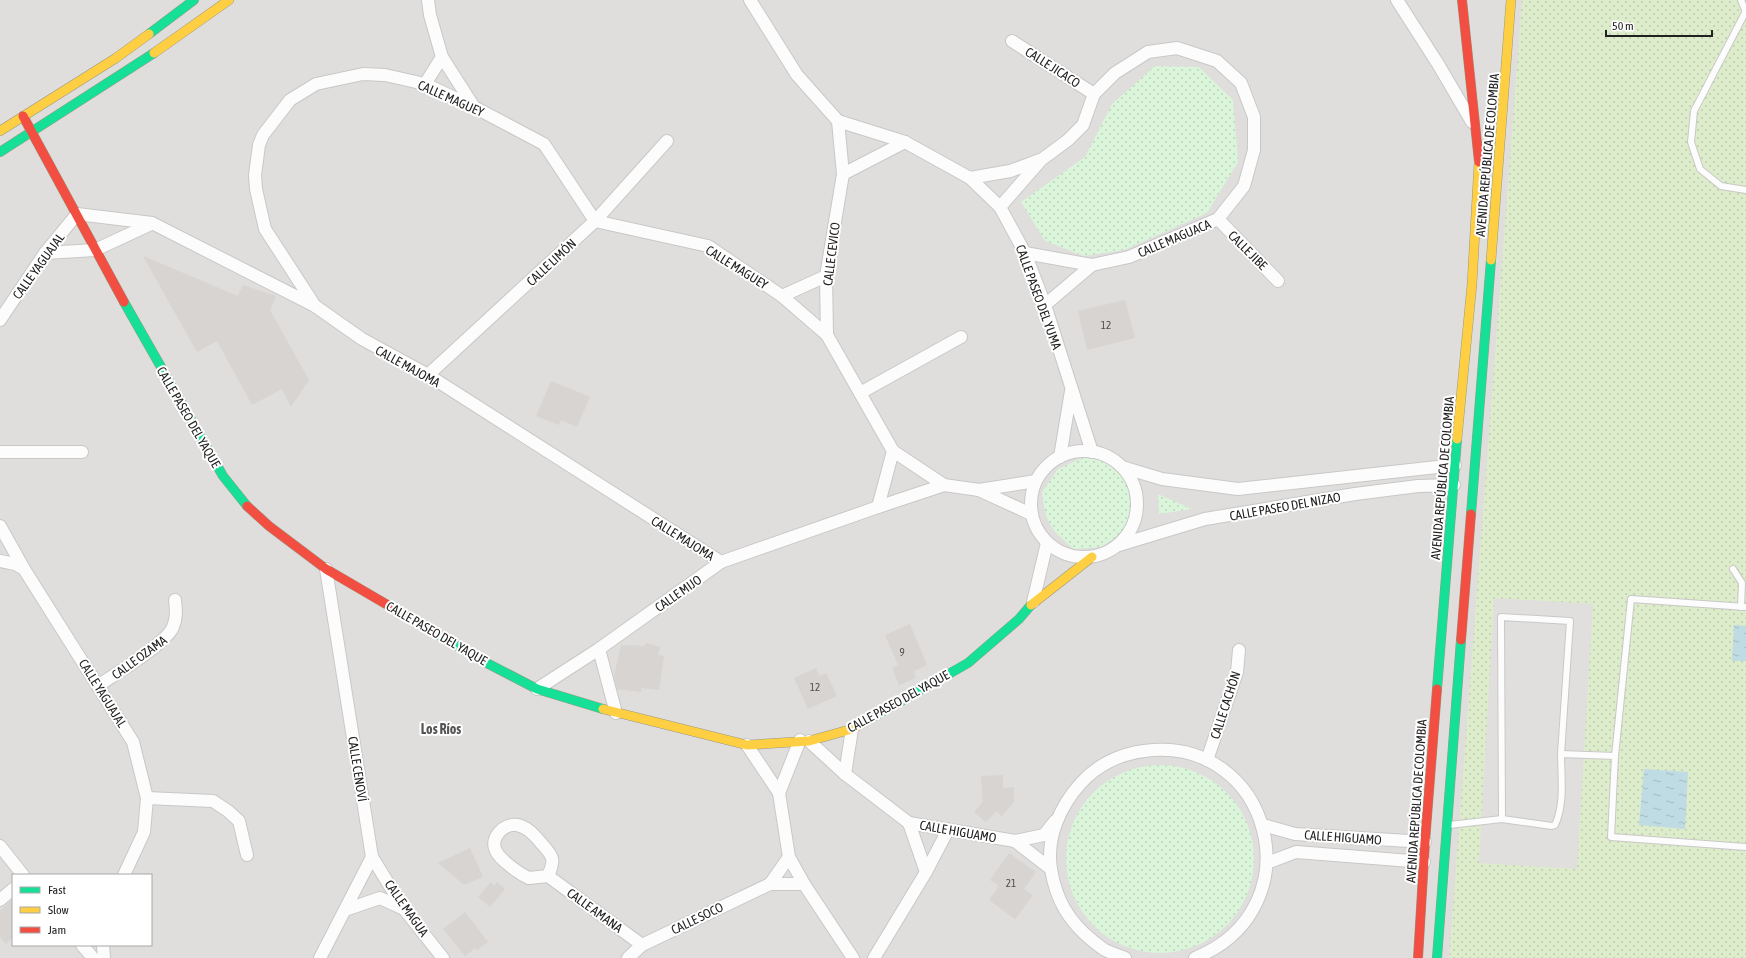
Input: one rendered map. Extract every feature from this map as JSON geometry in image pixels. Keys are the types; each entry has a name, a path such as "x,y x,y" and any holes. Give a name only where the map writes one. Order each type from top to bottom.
{"main road":[{"path":"0,131 116,58 194,0"},
{"path":"0,152 176,40 229,0"},
{"name":"AVENIDA REPÚBLICA DE COLOMBIA","path":"1418,958 1425,842 1455,465 1472,284 1477,206 1479,155 1462,0"},
{"path":"1505,0 1511,15"},
{"name":"AVENIDA REPÚBLICA DE COLOMBIA","path":"1437,958 1511,0"},
{"name":"CALLE PASEO DEL YAQUE","path":"23,116 95,250 223,476 242,502 269,526 326,570 473,655 537,689 616,713 746,745 805,740 852,729 968,662 1019,619 1033,602 1092,557"}],"street":[{"path":"428,0 430,15 442,57 474,107"},
{"path":"750,0 797,75 838,121"},
{"path":"1397,0 1438,64 1476,128"},
{"name":"CALLE JICACO","path":"1012,41 1094,94"},
{"name":"CALLE MAGUACA","path":"1000,207 1041,160 1068,140 1083,125 1094,94 1115,73 1148,52 1176,48 1217,61 1241,83 1254,117 1254,150 1244,186 1218,219 1129,257 1092,265 1025,253"},
{"path":"425,84 442,57"},
{"name":"CALLE MAGUEY","path":"315,306 265,229 256,189 255,175 259,145 263,135 290,100 316,84 363,74 385,75 425,84 474,107 544,144 595,222 708,246 782,296 828,335 893,451 944,485 979,490 1032,514"},
{"name":"CALLE PASEO DEL YUMA","path":"838,121 905,142 970,178 1000,207 1025,253 1045,305 1092,452"},
{"name":"CALLE CEVICO","path":"828,335 826,276 843,174 838,121"},
{"name":"CALLE LIMÓN","path":"428,375 595,222 667,141"},
{"path":"843,174 905,142"},
{"path":"970,178 1010,171 1041,160"},
{"name":"CALLE MAJOMA","path":"77,214 152,223 315,306 362,339 428,375 721,562"},
{"name":"CALLE YAGUAJAL","path":"0,320 44,253 77,214"},
{"name":"CALLE JIBE","path":"1218,219 1278,281"},
{"path":"44,253 95,250 152,223"},
{"name":"CALLE MAGUACA","path":"1045,305 1092,265"},
{"name":"CALLE MAGUEY","path":"782,296 826,276"},
{"path":"860,393 961,337"},
{"name":"CALLE PASEO DEL YUMA","path":"1060,457 1072,390"},
{"path":"878,507 893,451"},
{"path":"0,452 82,452"},
{"path":"1075,452 1092,452 1108,457 1122,466 1132,481 1137,498 1136,517 1129,533 1119,545 1106,553 1092,557 1076,557 1061,552 1047,543 1037,530 1032,514 1031,497 1036,481 1046,467 1060,457 1075,452"},
{"name":"CALLE PASEO DEL NIZAO","path":"1122,466 1162,479 1238,489 1455,465"},
{"name":"CALLE MAGUEY","path":"979,490 1036,481"},
{"name":"CALLE MAGUEY","path":"878,507 944,485"},
{"name":"CALLE PASEO DEL NIZAO","path":"1119,545 1205,519 1355,494 1418,486 1454,485"},
{"name":"CALLE MIJO","path":"537,689 598,649 721,562 878,507"},
{"name":"CALLE YAGUAJAL","path":"0,526 24,570 133,742 147,798 144,832 124,874"},
{"name":"CALLE PASEO DEL YAQUE","path":"1033,602 1047,543"},
{"path":"0,561 15,564 24,570"},
{"name":"CALLE CENOVÍ","path":"326,570 372,857"},
{"name":"CALLE OZAMA","path":"98,686 151,650 169,635 173,628 176,616 176,600"},
{"path":"598,649 616,713"},
{"name":"CALLE CACHÓN","path":"1207,760 1237,672 1239,650"},
{"path":"845,774 852,729"},
{"path":"780,793 805,740"},
{"name":"CALLE HIGUAMO","path":"805,740 845,774 909,822 1015,841 1044,835 1059,816"},
{"path":"746,745 780,793 789,857 804,884 853,958"},
{"path":"1125,958 1104,950 1078,929 1060,901 1051,869 1051,842 1059,816 1071,794 1088,775 1109,761 1133,752 1158,749 1183,752 1207,760 1231,776 1250,799 1263,825 1267,844 1267,863 1262,890 1250,915 1232,936 1210,955 1195,958"},
{"path":"147,798 213,801 228,811 239,821 247,855"},
{"path":"909,822 926,872"},
{"path":"516,825 528,829 550,852 553,858 553,865 548,876 529,878 499,856 495,850 494,842 498,833 506,827 516,825"},
{"name":"CALLE HIGUAMO","path":"1263,825 1295,834 1425,842"},
{"path":"874,958 926,872 948,830"},
{"name":"CALLE HIGUAMO","path":"1015,841 1051,869"},
{"path":"0,846 22,874"},
{"name":"CALLE HIGUAMO","path":"1267,863 1296,852 1424,862"},
{"path":"320,958 372,857"},
{"name":"CALLE MAGUA","path":"372,857 404,909 444,958"},
{"name":"CALLE SOCO","path":"770,884 789,857"},
{"name":"CALLE AMANA","path":"548,876 642,944"},
{"name":"CALLE SOCO","path":"628,958 642,944 770,884 804,884"},
{"path":"0,900 12,890"},
{"path":"345,910 380,898 404,909"},
{"path":"83,946 93,958"},
{"path":"103,946 104,958"}],"lane":[{"path":"1741,0 1746,12 1694,110 1691,142 1700,169 1721,186 1746,190"},
{"path":"1733,569 1742,583 1744,607 1630,599 1615,756 1611,837 1746,847"},
{"path":"1446,826 1502,819 1552,826 1555,825 1559,810 1561,792 1561,754 1570,621 1501,617 1502,819"},
{"path":"1561,754 1615,756"}],"shaded area":[{"path":"0,0 1746,0 1746,958 0,958"},
{"path":"1494,598 1593,604 1577,869 1479,863"}],"green space":[{"path":"1522,0 1746,0 1746,958 1449,958"},
{"path":"1155,66 1199,67 1233,100 1238,162 1207,213 1124,250 1084,256 1045,241 1021,202 1085,157 1112,104"},
{"path":"1084,457 1114,463 1127,483 1135,504 1126,530 1101,547 1074,549 1059,536 1050,525 1045,511 1042,492 1058,469"},
{"path":"1158,494 1192,509 1159,514"},
{"path":"1169,765 1178,766 1196,772 1220,786 1227,792 1233,799 1247,823 1253,841 1253,877 1247,895 1233,919 1227,926 1220,932 1196,946 1178,952 1151,953 1142,952 1116,942 1100,932 1087,919 1073,895 1067,877 1066,850 1067,841 1077,815 1087,799 1100,786 1124,772 1142,766"}],"water":[{"path":"1734,625 1746,626 1746,661 1732,661"},
{"path":"1644,769 1688,772 1685,829 1639,825"}],"building":[{"path":"143,256 238,296 243,285 276,296 270,310 309,380 291,407 282,389 252,405 217,341 197,352"},
{"path":"1125,300 1135,338 1087,350 1078,311"},
{"path":"551,381 590,397 577,427 561,420 559,425 536,416"},
{"path":"910,624 927,665 914,671 916,678 899,685 892,668 898,665 885,635"},
{"path":"646,643 660,647 658,655 664,656 659,690 641,688 641,692 617,689 614,676 621,645 645,646"},
{"path":"816,668 819,676 826,673 837,696 808,709 794,678"},
{"path":"1003,775 1003,788 1014,787 1014,802 1002,816 996,811 986,822 974,812 983,802 981,776"},
{"path":"470,848 483,877 464,885 438,863"},
{"path":"1009,853 1036,872 1024,889 1033,895 1015,919 989,900 999,886 990,880"},
{"path":"491,882 494,886 497,882 505,889 490,907 478,897"},
{"path":"12,900 12,938 6,944 0,937 0,911"},
{"path":"465,912 488,942 477,950 475,948 465,956 443,929"}],"traffic: fast":[{"path":"149,34 194,0"},
{"path":"0,152 154,53"},
{"path":"1471,514 1491,260"},
{"path":"124,302 223,476 247,506"},
{"path":"1437,689 1457,439"},
{"path":"866,721 968,663 1019,619 1031,605"},
{"path":"427,628 479,659 537,689 603,709"},
{"path":"1437,958 1461,640"}],"traffic: slow":[{"path":"154,53 229,0"},
{"path":"1491,260 1511,0"},
{"path":"0,131 116,58 149,34"},
{"path":"1457,439 1472,284 1479,162"},
{"path":"1031,605 1092,557"},
{"path":"603,709 747,745 809,741 852,729 866,721"}],"traffic: jam":[{"path":"1462,0 1479,162"},
{"path":"23,116 124,302"},
{"path":"247,506 269,526 326,569 427,628"},
{"path":"1461,640 1471,514"},
{"path":"1418,958 1437,689"}],"district":[{"name":"Los Ríos","path":"441,729"}]}
